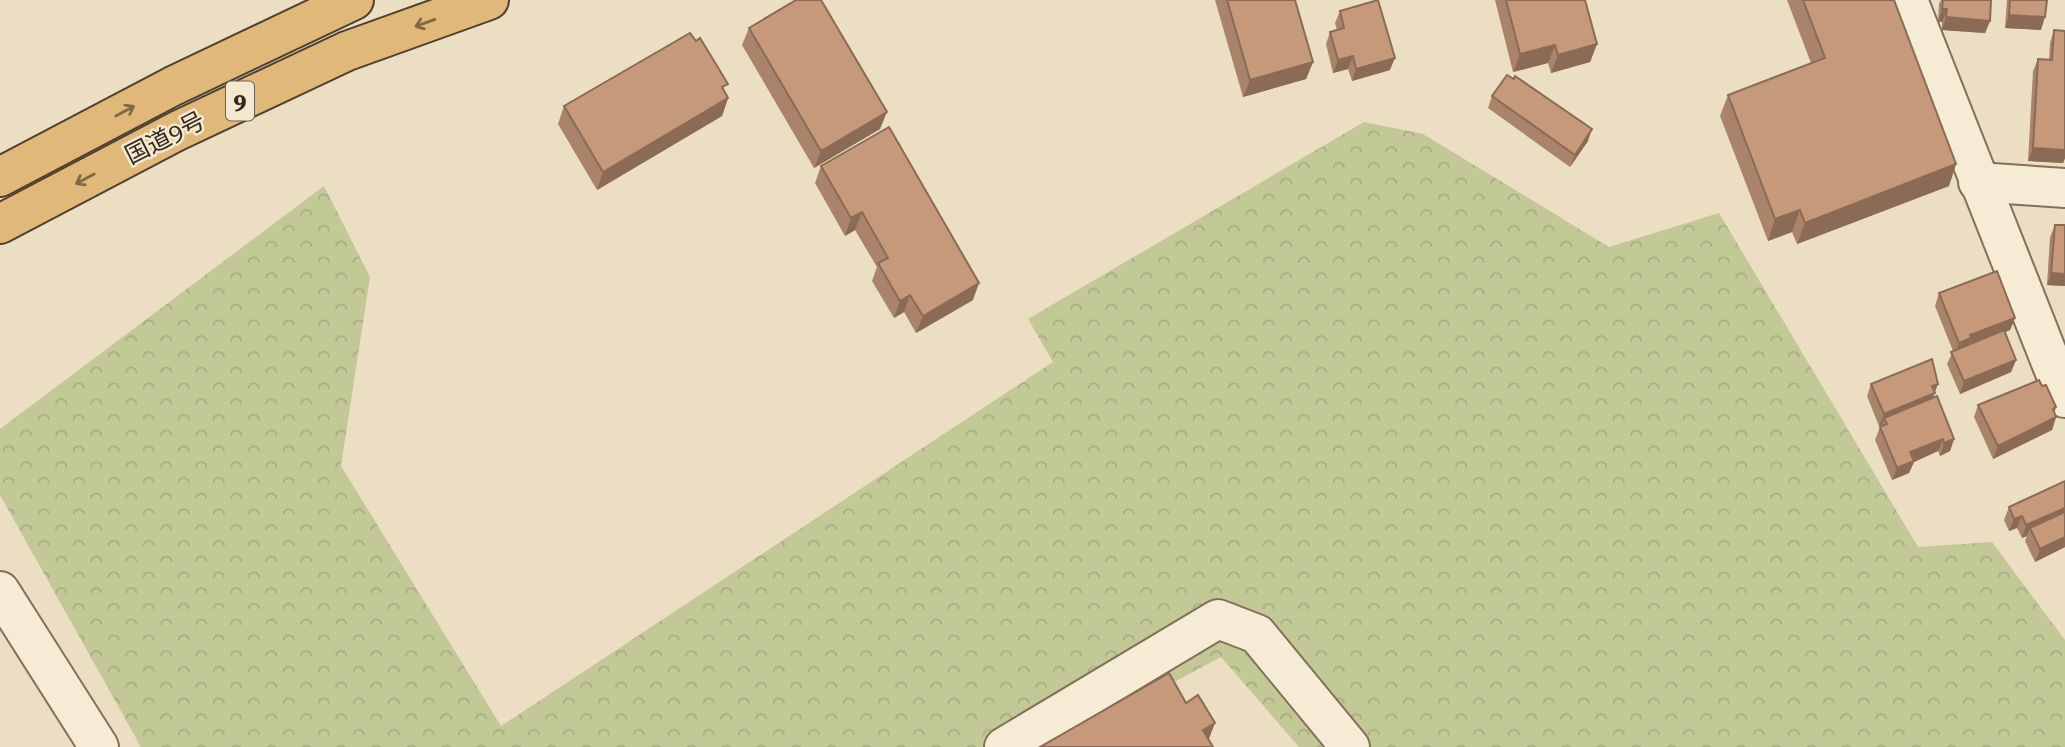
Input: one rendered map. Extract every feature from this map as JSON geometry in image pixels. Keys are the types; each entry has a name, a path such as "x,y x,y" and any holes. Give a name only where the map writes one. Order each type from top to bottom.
{"highway":[{"name":"国道9号","path":"0,177 173,86 354,0"},
{"name":"国道9号","path":"0,224 177,131 347,51 489,0"}],"street":[{"path":"1908,0 1978,182 2062,384"},
{"path":"1978,182 2065,188"},
{"path":"0,591 99,747"},
{"path":"1004,747 1218,619 1257,634 1350,747"}],"green space":[{"path":"1364,122 1423,134 1609,247 1719,213 1918,547 1992,542 2065,640 2065,747 1299,747 1221,657 1052,747 141,747 0,495 0,429 324,186 370,277 341,466 501,726 1053,362 1028,319"}],"building":[{"path":"796,0 821,0 887,112 821,151 749,28"},
{"path":"1227,0 1295,0 1313,62 1250,80"},
{"path":"1378,0 1395,58 1356,69 1353,56 1338,60 1330,32 1344,28 1340,11"},
{"path":"1506,0 1585,0 1597,44 1558,55 1555,45 1520,54"},
{"path":"1803,0 1894,0 1956,164 1805,223 1800,210 1775,219 1728,95 1825,58"},
{"path":"1943,0 1991,0 1990,21 1946,17 1947,9 1942,9"},
{"path":"2010,0 2047,0 2045,17 2009,15"},
{"path":"2054,30 2065,31 2065,150 2033,148 2038,59 2052,60"},
{"path":"690,33 696,41 700,38 728,84 722,87 728,98 603,172 564,106"},
{"path":"1507,75 1514,79 1515,76 1592,129 1575,155 1492,96"},
{"path":"889,127 979,283 923,316 910,295 900,301 878,263 888,258 862,212 851,218 821,166"},
{"path":"2055,225 2065,225 2065,274 2051,273"},
{"path":"1997,271 2015,318 1970,335 1971,338 1959,343 1939,293"},
{"path":"2004,330 2016,360 1964,381 1951,352"},
{"path":"1932,359 1938,384 1932,386 1935,393 1884,414 1871,384"},
{"path":"2039,380 2042,386 2046,385 2056,407 2053,409 2056,417 1998,446 1978,405"},
{"path":"1937,396 1954,439 1944,443 1943,439 1910,452 1914,461 1897,468 1880,427 1887,424 1884,418"},
{"path":"2065,481 2065,508 2026,525 2022,516 2014,519 2009,507"},
{"path":"2065,512 2065,537 2040,549 2030,528"},
{"path":"1169,673 1186,703 1198,695 1215,723 1203,730 1213,747 1040,747"}]}
